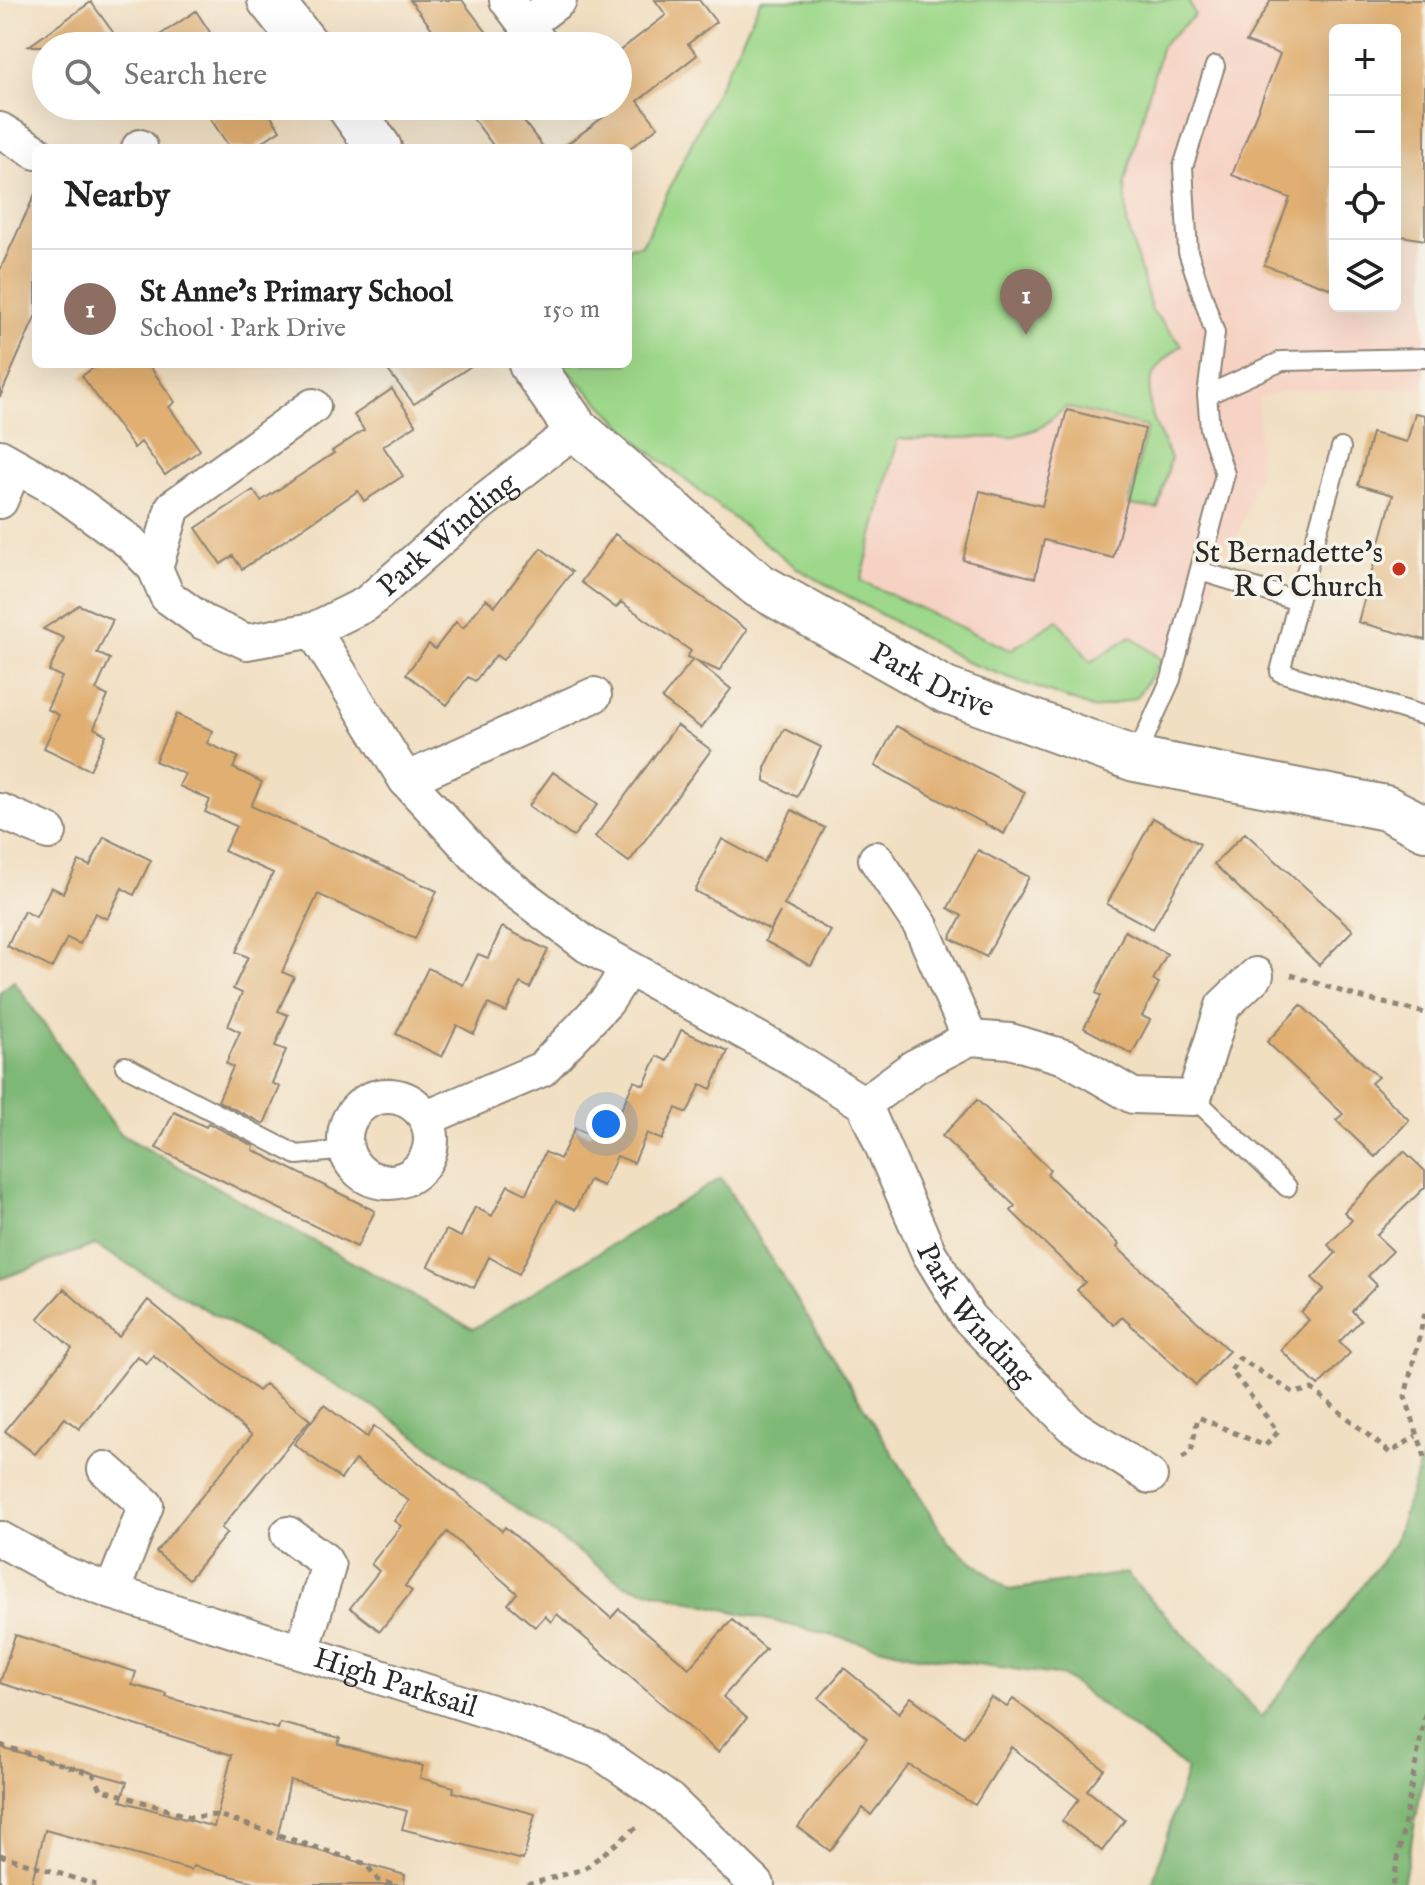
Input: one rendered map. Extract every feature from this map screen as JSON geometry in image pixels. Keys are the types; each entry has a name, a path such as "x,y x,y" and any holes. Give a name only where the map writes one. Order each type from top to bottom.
{"street":[{"path":"270,0 296,32"},
{"path":"525,24 559,0"},
{"path":"359,120 376,144"},
{"path":"0,130 32,150"},
{"name":"Park Drive","path":"534,368 576,429 758,585 945,690 1135,759 1386,808 1425,828"},
{"path":"155,568 173,507 313,406"},
{"name":"Park Winding","path":"0,501 8,462 57,489 118,533 155,568 167,596 203,622 247,642 313,630 366,604 481,503 576,429"},
{"path":"313,630 406,780 493,874 587,945 627,970 783,1053 864,1104 914,1067 970,1038 1010,1041 1068,1058 1133,1096 1194,1098 1223,1006 1256,975"},
{"path":"406,780 594,695"},
{"path":"0,811 49,832"},
{"path":"876,859 921,926 970,1038"},
{"path":"427,1118 542,1069 607,1001 627,970"},
{"path":"393,1095 406,1099 427,1118 431,1130 428,1157 410,1177 398,1182 371,1179 360,1172 346,1150 347,1122 366,1101 393,1095"},
{"name":"Park Winding","path":"864,1104 929,1253 968,1317 1071,1425 1150,1476"},
{"path":"105,1469 146,1505 112,1592"},
{"path":"288,1534 324,1560 328,1567 302,1651"},
{"name":"High Parksail","path":"0,1539 62,1573 112,1592 302,1651 597,1750 669,1800 757,1885"}],"lane":[{"path":"1135,759 1171,679 1225,474 1210,429 1207,395 1215,333 1188,252 1183,167 1215,66"},
{"path":"1207,395 1282,361 1425,358"},
{"path":"1341,448 1280,672 1425,716"},
{"path":"1200,571 1298,601"},
{"path":"125,1066 297,1155 346,1150"},
{"path":"1194,1098 1287,1187"}],"path":[{"path":"1256,975 1274,970 1359,997 1425,1013"},
{"path":"1425,1313 1405,1396 1425,1457"},
{"path":"1150,1476 1191,1452 1198,1417 1265,1446 1278,1432 1231,1370 1239,1358 1294,1393 1312,1389 1390,1453 1416,1436"},
{"path":"1393,1885 1425,1714"},
{"path":"0,1745 93,1774 101,1789 191,1817 218,1815 366,1864 378,1880 394,1885"},
{"path":"527,1885 584,1869 669,1800"},
{"path":"0,1855 96,1885"}],"shaded area":[{"path":"761,0 1425,0 1425,389 1288,390 1259,398 1258,475 1237,539 1227,537 1200,638 1162,660 1136,698 1095,709 969,663 798,569 645,448 565,368 632,368 632,246 642,245"}],"green space":[{"path":"761,0 1188,0 1195,15 1162,45 1125,181 1127,223 1152,311 1182,345 1156,371 1149,396 1156,425 1171,458 1158,509 1129,505 1147,427 1066,407 1040,428 1011,437 898,439 861,581 1010,650 1058,620 1091,662 1131,636 1162,660 1136,698 1095,709 969,663 798,569 645,448 565,368 632,368 632,246 642,245"},
{"path":"14,981 120,1134 473,1329 721,1178 948,1542 1009,1590 1126,1573 1262,1717 1394,1544 1424,1451 1425,1770 1403,1885 1152,1885 1187,1769 1063,1676 912,1655 625,1585 385,1414 95,1245 0,1279 0,992"}],"building":[{"path":"410,0 462,0 486,32 434,32"},
{"path":"655,0 699,0 716,22 688,44 697,55 638,101 658,127 632,146 632,144 567,144 599,120 632,120 632,41 666,15"},
{"path":"1271,0 1425,0 1425,240 1401,236 1401,24 1329,24 1329,288 1264,265 1290,198 1232,175 1280,54 1246,42"},
{"path":"91,2 113,32 49,32"},
{"path":"196,11 210,32 164,32"},
{"path":"211,120 273,120 280,130 259,144 227,144"},
{"path":"474,120 523,120 541,144 492,144"},
{"path":"32,201 32,324 0,397 0,270"},
{"path":"93,368 151,368 175,402 169,407 200,450 165,475 141,442 134,448 82,376"},
{"path":"386,368 468,368 414,404"},
{"path":"392,389 416,425 383,446 403,476 364,501 358,491 242,569 233,556 221,564 196,528 253,490 261,501 334,453 332,451 364,430 354,415"},
{"path":"1067,410 1145,429 1113,558 1044,540 1035,578 963,560 980,491 1042,506"},
{"name":"St Bernadette's R C Church","path":"1415,413 1425,415 1425,640 1358,622 1393,495 1358,485 1372,433 1407,442"},
{"path":"615,534 747,630 719,671 695,660 731,689 701,728 662,699 693,659 687,657 691,651 621,602 616,608 581,582"},
{"path":"541,548 572,572 503,660 496,655 475,681 468,677 447,705 406,674 429,644 435,649 456,622 463,628 486,599 495,606"},
{"path":"79,605 113,620 97,653 110,659 96,690 108,696 94,728 106,735 90,770 44,748 59,715 47,709 62,677 49,671 64,638 43,629"},
{"path":"177,714 213,731 207,743 238,757 233,768 262,782 251,806 437,891 415,939 318,894 282,972 294,977 278,1011 288,1015 275,1046 286,1050 272,1083 280,1087 264,1124 218,1101 233,1067 226,1063 240,1032 228,1026 242,993 233,989 248,957 236,952 273,873 224,851 236,826 205,812 210,800 179,786 185,774 155,761"},
{"path":"677,725 711,750 629,862 595,837"},
{"path":"896,726 1025,792 1004,834 875,766"},
{"path":"784,729 821,747 797,797 765,781 765,768"},
{"path":"553,772 598,804 573,837 529,806"},
{"path":"792,810 825,828 784,905 831,931 811,966 765,941 780,912 770,930 695,891 722,839 764,862"},
{"path":"1153,818 1200,844 1153,929 1107,904"},
{"path":"1245,833 1353,930 1319,965 1214,864"},
{"path":"104,837 151,860 134,895 122,888 107,919 95,913 80,944 67,938 52,968 7,946 24,911 36,917 51,887 63,893 79,861 90,866"},
{"path":"978,850 1029,877 986,957 950,938 962,916 948,908"},
{"path":"502,927 548,950 530,988 520,983 506,1012 488,1004 474,1034 457,1025 442,1057 396,1034 428,968 463,985 478,954 488,958"},
{"path":"1125,931 1167,954 1153,980 1159,983 1142,1016 1150,1020 1132,1054 1084,1028 1101,996 1096,993"},
{"path":"1301,1005 1378,1077 1371,1083 1409,1120 1375,1157 1336,1120 1343,1114 1267,1042"},
{"path":"681,1030 728,1051 711,1089 701,1084 687,1113 676,1108 662,1140 647,1133 634,1163 617,1156 603,1186 589,1180 575,1210 556,1201 519,1274 489,1257 474,1288 428,1266 446,1230 461,1237 475,1207 492,1216 508,1185 526,1194 545,1152 560,1159 575,1128 590,1135 603,1106 619,1114 634,1081 644,1085 657,1056 667,1061"},
{"path":"977,1100 1050,1169 1047,1174 1119,1244 1117,1247 1229,1351 1196,1385 1122,1317 1114,1325 1077,1290 1085,1282 1011,1211 1015,1206 942,1136"},
{"path":"174,1112 206,1127 208,1123 254,1146 253,1150 375,1211 357,1247 156,1148"},
{"path":"1404,1151 1425,1171 1425,1187 1376,1235 1393,1251 1368,1276 1377,1285 1352,1311 1361,1320 1339,1342 1350,1353 1318,1386 1281,1350 1309,1320 1301,1312 1324,1289 1312,1278 1336,1253 1328,1245 1352,1220 1344,1212"},
{"path":"64,1289 119,1337 148,1300 258,1391 265,1384 310,1420 221,1528 227,1533 189,1579 156,1552 252,1435 153,1355 147,1364 137,1356 79,1429 65,1418 35,1454 5,1431 72,1348 38,1318"},
{"path":"324,1405 367,1437 374,1426 502,1531 505,1527 611,1618 619,1609 689,1668 732,1620 766,1649 723,1697 747,1718 718,1752 557,1614 551,1622 545,1616 535,1627 508,1604 517,1593 447,1532 405,1586 412,1591 380,1631 350,1608 379,1571 371,1564 401,1526 394,1521 409,1501 355,1460 341,1479 294,1444"},
{"path":"15,1635 136,1672 132,1685 167,1694 166,1697 278,1729 280,1723 340,1738 338,1744 423,1766 420,1778 454,1787 453,1792 535,1814 523,1860 402,1829 407,1811 290,1780 277,1839 405,1875 404,1885 265,1885 193,1866 191,1870 45,1830 31,1885 0,1885 0,1747 127,1782 121,1801 214,1827 232,1755 0,1683"},
{"path":"844,1668 899,1713 911,1697 964,1737 991,1697 1007,1707 1013,1699 1104,1769 1087,1790 1125,1820 1102,1851 1062,1821 1079,1799 1011,1747 975,1805 909,1765 871,1815 863,1808 830,1851 798,1827 867,1738 819,1698"}],"place":[{"name":"St Anne's Primary School","path":"1026,335"},
{"name":"St Bernadette's R C Church","path":"1399,569"}]}
